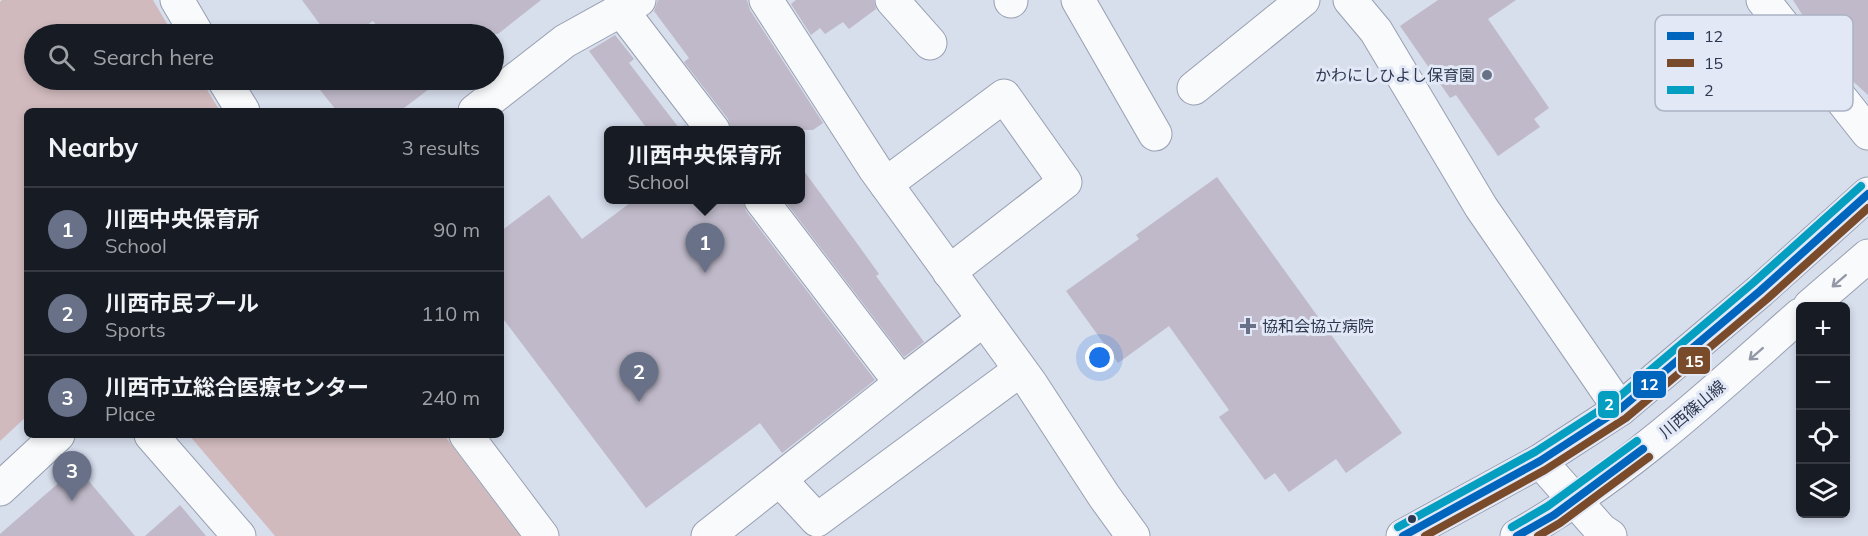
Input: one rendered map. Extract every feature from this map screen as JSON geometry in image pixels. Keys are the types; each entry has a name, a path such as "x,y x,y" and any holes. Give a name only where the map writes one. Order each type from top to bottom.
{"street":[{"path":"177,0 191,24"},
{"path":"766,0 886,184 1020,370 1133,536"},
{"path":"892,0 930,43"},
{"path":"1078,0 1155,134"},
{"path":"1194,88 1303,0"},
{"path":"1350,0 1376,31 1481,207 1620,409"},
{"path":"1764,0 1776,15"},
{"path":"504,89 565,41 631,5 710,126"},
{"path":"230,90 241,108"},
{"path":"480,108 503,90"},
{"path":"886,184 1004,96 1065,183 949,272"},
{"path":"1851,111 1868,133"},
{"path":"1403,536 1540,461 1620,409 1760,291 1868,194"},
{"path":"764,204 901,383"},
{"path":"1815,302 1868,256"},
{"name":"川西篠山線","path":"1517,536 1554,516 1667,432 1796,319"},
{"path":"708,536 983,320"},
{"path":"780,480 816,520 1020,370"},
{"path":"0,489 55,438"},
{"path":"154,438 239,536"},
{"path":"468,438 542,536"},
{"path":"1540,461 1601,530 1610,536"}],"shaded area":[{"path":"2,0 153,0 167,24 24,24 24,90 207,90 218,108 24,108 24,419 0,441 0,2"},
{"path":"192,438 446,438 520,536 275,536"}],"building":[{"path":"302,0 541,0 504,29 504,24 375,24 373,21 369,24 320,24"},
{"path":"658,0 747,0 750,10 823,123 813,130 805,130 805,126 730,126 728,119 684,62 689,58 654,11"},
{"path":"796,0 874,0 876,9 849,29 843,22 825,34 820,28 811,35 791,4"},
{"path":"1438,0 1516,0 1488,19 1549,108 1534,119 1540,127 1498,156 1456,95 1450,98 1400,26"},
{"path":"1793,0 1868,0 1868,95 1853,81 1853,15 1803,15"},
{"path":"615,35 634,59 629,63 677,126 645,126 589,51"},
{"path":"320,90 428,90 404,108 335,108"},
{"path":"805,172 879,274 876,276 924,342 904,357 787,204 805,204"},
{"path":"1217,177 1402,433 1346,473 1336,459 1289,492 1275,473 1265,480 1219,417 1229,410 1169,326 1118,363 1066,291 1139,239 1136,235"},
{"path":"549,195 582,239 629,204 744,204 746,211 875,380 782,453 760,423 646,508 504,320 504,229"},
{"path":"77,467 135,536 0,536 0,534"},
{"path":"180,505 206,536 145,536"}],"transit line":[{"name":"2","path":"1398,527 1535,452 1614,401 1753,283 1861,186"},
{"name":"12","path":"1403,536 1540,461 1620,409 1760,291 1868,194"},
{"name":"15","path":"1425,536 1545,470 1626,418 1767,299 1868,208"},
{"name":"2","path":"1512,527 1548,506 1637,441"},
{"name":"12","path":"1517,536 1554,515 1643,449"},
{"name":"15","path":"1538,536 1560,523 1649,457"}],"place":[{"name":"かわにしひよし保育園","path":"1487,75"},
{"name":"川西中央保育所","path":"705,273"},
{"name":"協和会協立病院","path":"1248,326"},
{"name":"川西市民プール","path":"639,402"},
{"name":"川西市立総合医療センター","path":"72,501"}]}
